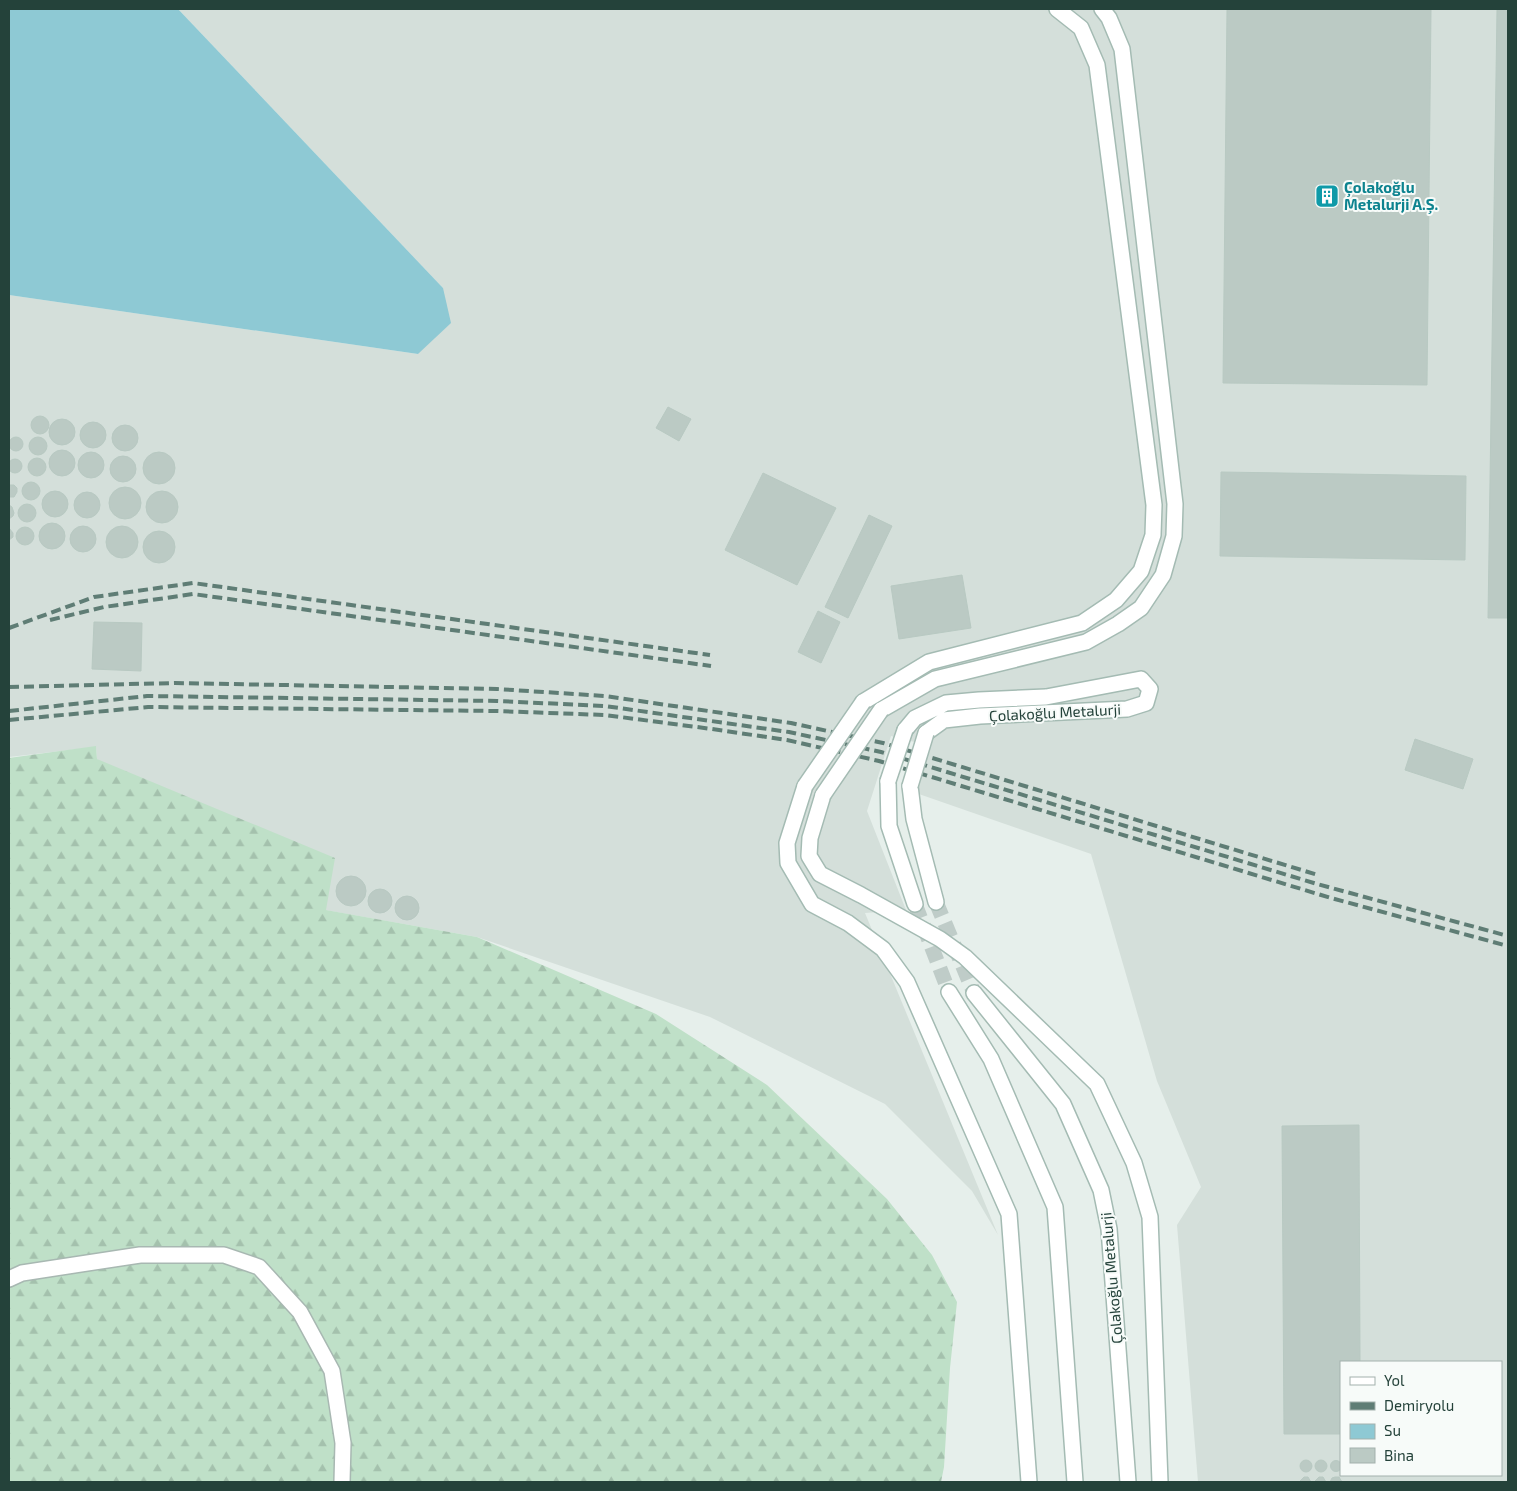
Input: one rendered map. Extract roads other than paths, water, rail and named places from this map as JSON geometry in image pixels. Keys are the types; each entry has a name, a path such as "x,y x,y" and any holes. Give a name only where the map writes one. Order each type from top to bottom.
{"main road":[{"path":"1029,1482 1009,1214 907,982 882,949 848,923 812,904 788,863 788,843 804,786 863,702 929,662 1082,623 1116,600 1141,570 1152,535 1154,505 1096,64 1081,28 1057,9"},
{"path":"1102,9 1109,18 1122,49 1175,504 1174,536 1163,575 1141,608 1118,624 1086,642 935,679 881,710 823,795 810,838 809,856 820,874 940,939 964,957 1097,1084 1134,1163 1150,1216 1160,1482"},
{"name":"Çolakoğlu Metalurji","path":"915,904 890,826 888,781 905,730 915,718 946,703 1046,697 1142,679 1150,689 1146,703 1127,709 980,716 944,720 926,733 910,786 914,819 936,902"},
{"path":"949,992 991,1059 1055,1207 1075,1482"},
{"name":"Çolakoğlu Metalurji","path":"974,993 1063,1104 1102,1190 1109,1229 1128,1482"},
{"path":"9,1279 22,1273 140,1255 224,1255 259,1267 300,1312 332,1371 343,1443 342,1482"}],"water":[{"path":"9,9 178,9 443,288 451,323 418,354 9,295"}],"tunnel":[{"path":"936,902 974,993"},
{"path":"915,904 949,992"}],"railway":[{"path":"9,628 94,597 193,583 710,655"},
{"path":"50,620 104,607 193,594 711,666"},
{"path":"9,687 175,683 497,689 605,696 791,723 883,743 1318,875"},
{"path":"9,711 147,696 497,701 605,706 789,732 881,752 1317,884 1508,936"},
{"path":"9,720 148,707 496,711 605,715 787,740 879,761 1331,898 1508,946"}],"place":[{"name":"Çolakoğlu Metalurji A.Ş.","path":"1327,196"}]}
